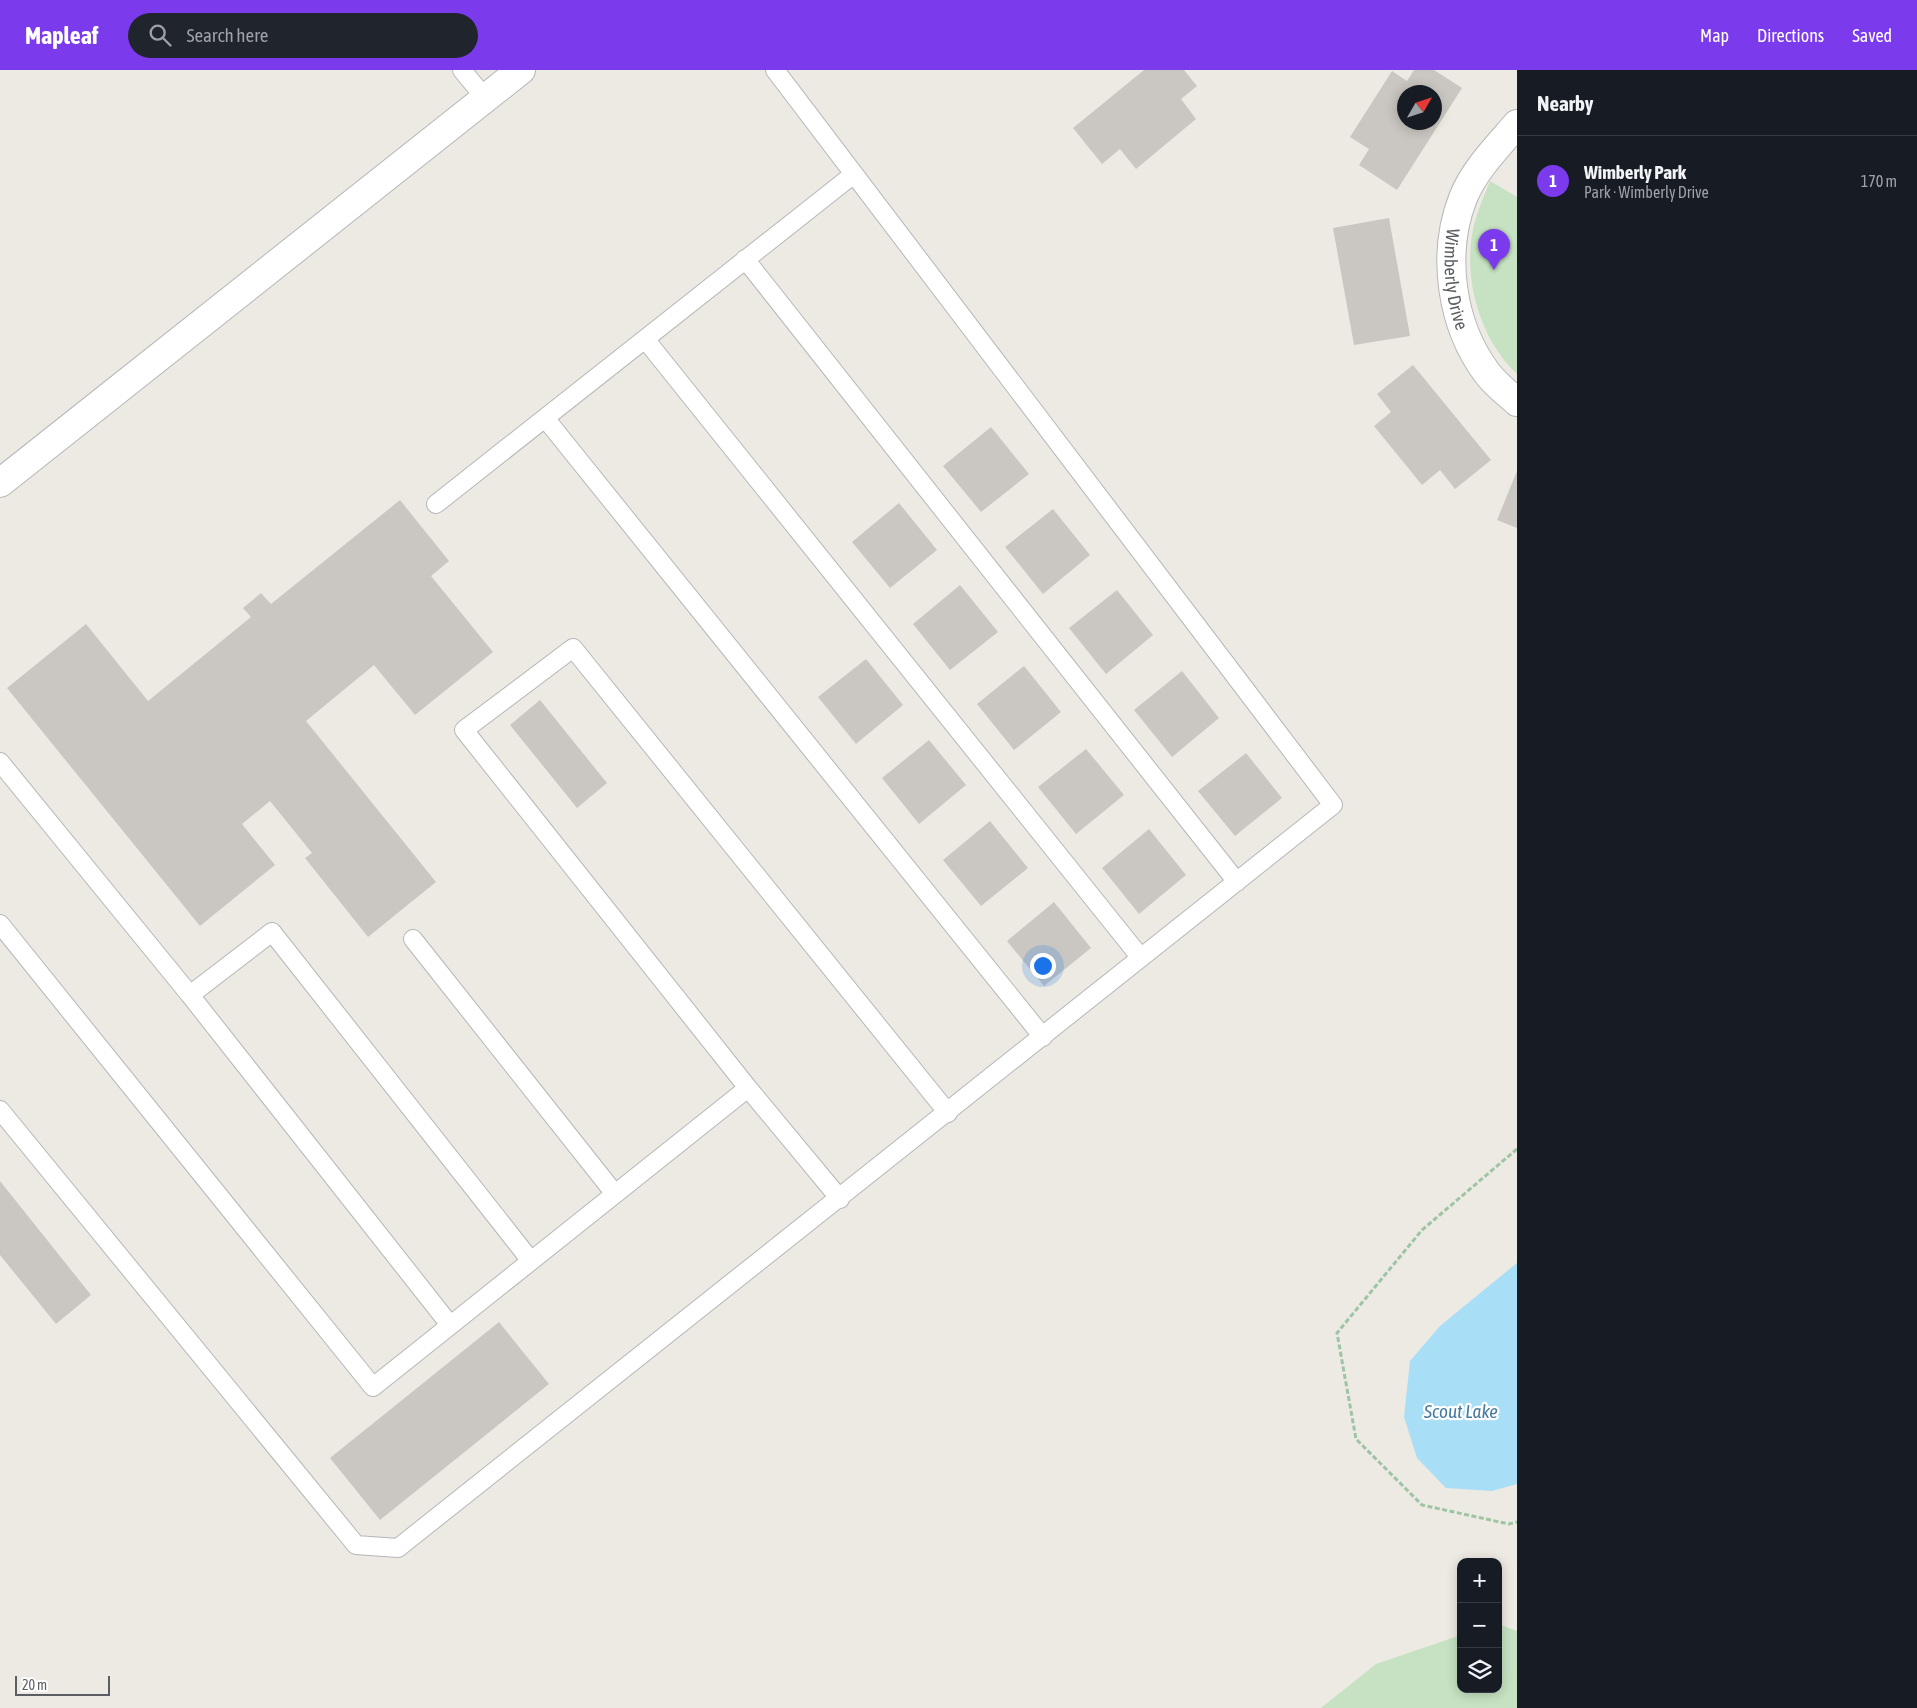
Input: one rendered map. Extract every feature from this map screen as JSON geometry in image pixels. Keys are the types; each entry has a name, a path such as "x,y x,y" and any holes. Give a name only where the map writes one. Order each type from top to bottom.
{"street":[{"path":"0,483 521,70"},
{"name":"Wimberly Drive","path":"1517,124 1487,159 1463,198 1453,240 1452,285 1462,332 1487,373 1517,402"}],"lane":[{"path":"462,70 485,98"},
{"path":"0,1110 356,1545 398,1548 840,1199 1333,805 775,70"},
{"path":"436,504 854,174"},
{"path":"745,259 1237,882"},
{"path":"645,338 1141,958"},
{"path":"545,418 1043,1037"},
{"path":"840,1199 748,1088 464,730 573,648 948,1113"},
{"path":"0,762 190,995 450,1325"},
{"path":"0,924 373,1387 748,1088"},
{"path":"190,995 272,932 531,1261"},
{"path":"413,939 615,1194"}],"path":[{"path":"1517,1149 1422,1230 1337,1333 1356,1439 1422,1505 1509,1524 1517,1522"}],"green space":[{"path":"1490,181 1517,197 1517,374 1503,359 1492,342 1476,303 1472,283 1471,241 1475,221"},
{"path":"1502,1625 1517,1631 1517,1708 1321,1708 1376,1664 1457,1636 1457,1693 1502,1693"}],"water":[{"name":"Scout Lake","path":"1517,1263 1517,1484 1492,1491 1446,1488 1417,1458 1404,1417 1410,1361 1440,1326"}],"building":[{"path":"1144,70 1184,70 1197,86 1181,99 1196,119 1136,169 1120,149 1102,164 1073,128"},
{"path":"1414,70 1434,70 1462,88 1442,119 1442,85 1397,85 1397,130 1435,130 1397,190 1359,165 1369,149 1350,137 1392,71 1407,81"},
{"path":"1389,218 1410,336 1354,345 1333,228"},
{"path":"1413,365 1491,460 1455,489 1440,470 1422,485 1374,426 1391,412 1377,394"},
{"path":"991,427 1029,474 981,512 943,466"},
{"path":"1517,471 1517,528 1497,520"},
{"path":"400,500 449,561 431,576 493,652 415,715 374,665 306,721 436,882 368,937 305,858 312,853 270,801 242,824 275,865 200,926 7,688 86,624 148,701 251,617 243,608 261,593 271,604"},
{"path":"899,503 937,550 890,588 852,542"},
{"path":"1053,509 1090,555 1043,594 1005,547"},
{"path":"960,585 998,632 950,670 913,624"},
{"path":"1117,590 1153,635 1106,674 1069,628"},
{"path":"866,659 903,705 856,744 818,697"},
{"path":"1024,666 1061,712 1014,750 977,704"},
{"path":"1182,671 1219,718 1172,757 1134,710"},
{"path":"540,700 607,783 577,808 510,725"},
{"path":"929,740 966,785 919,824 882,778"},
{"path":"1086,749 1124,795 1076,834 1038,787"},
{"path":"1246,753 1282,798 1235,836 1198,791"},
{"path":"990,821 1028,868 981,906 943,860"},
{"path":"1149,829 1186,875 1139,914 1102,868"},
{"path":"1054,902 1091,948 1044,986 1007,941"},
{"path":"0,1181 91,1295 56,1324 0,1255"},
{"path":"499,1322 549,1384 380,1520 330,1458"}],"place":[{"name":"Wimberly Park","path":"1494,270"}]}
